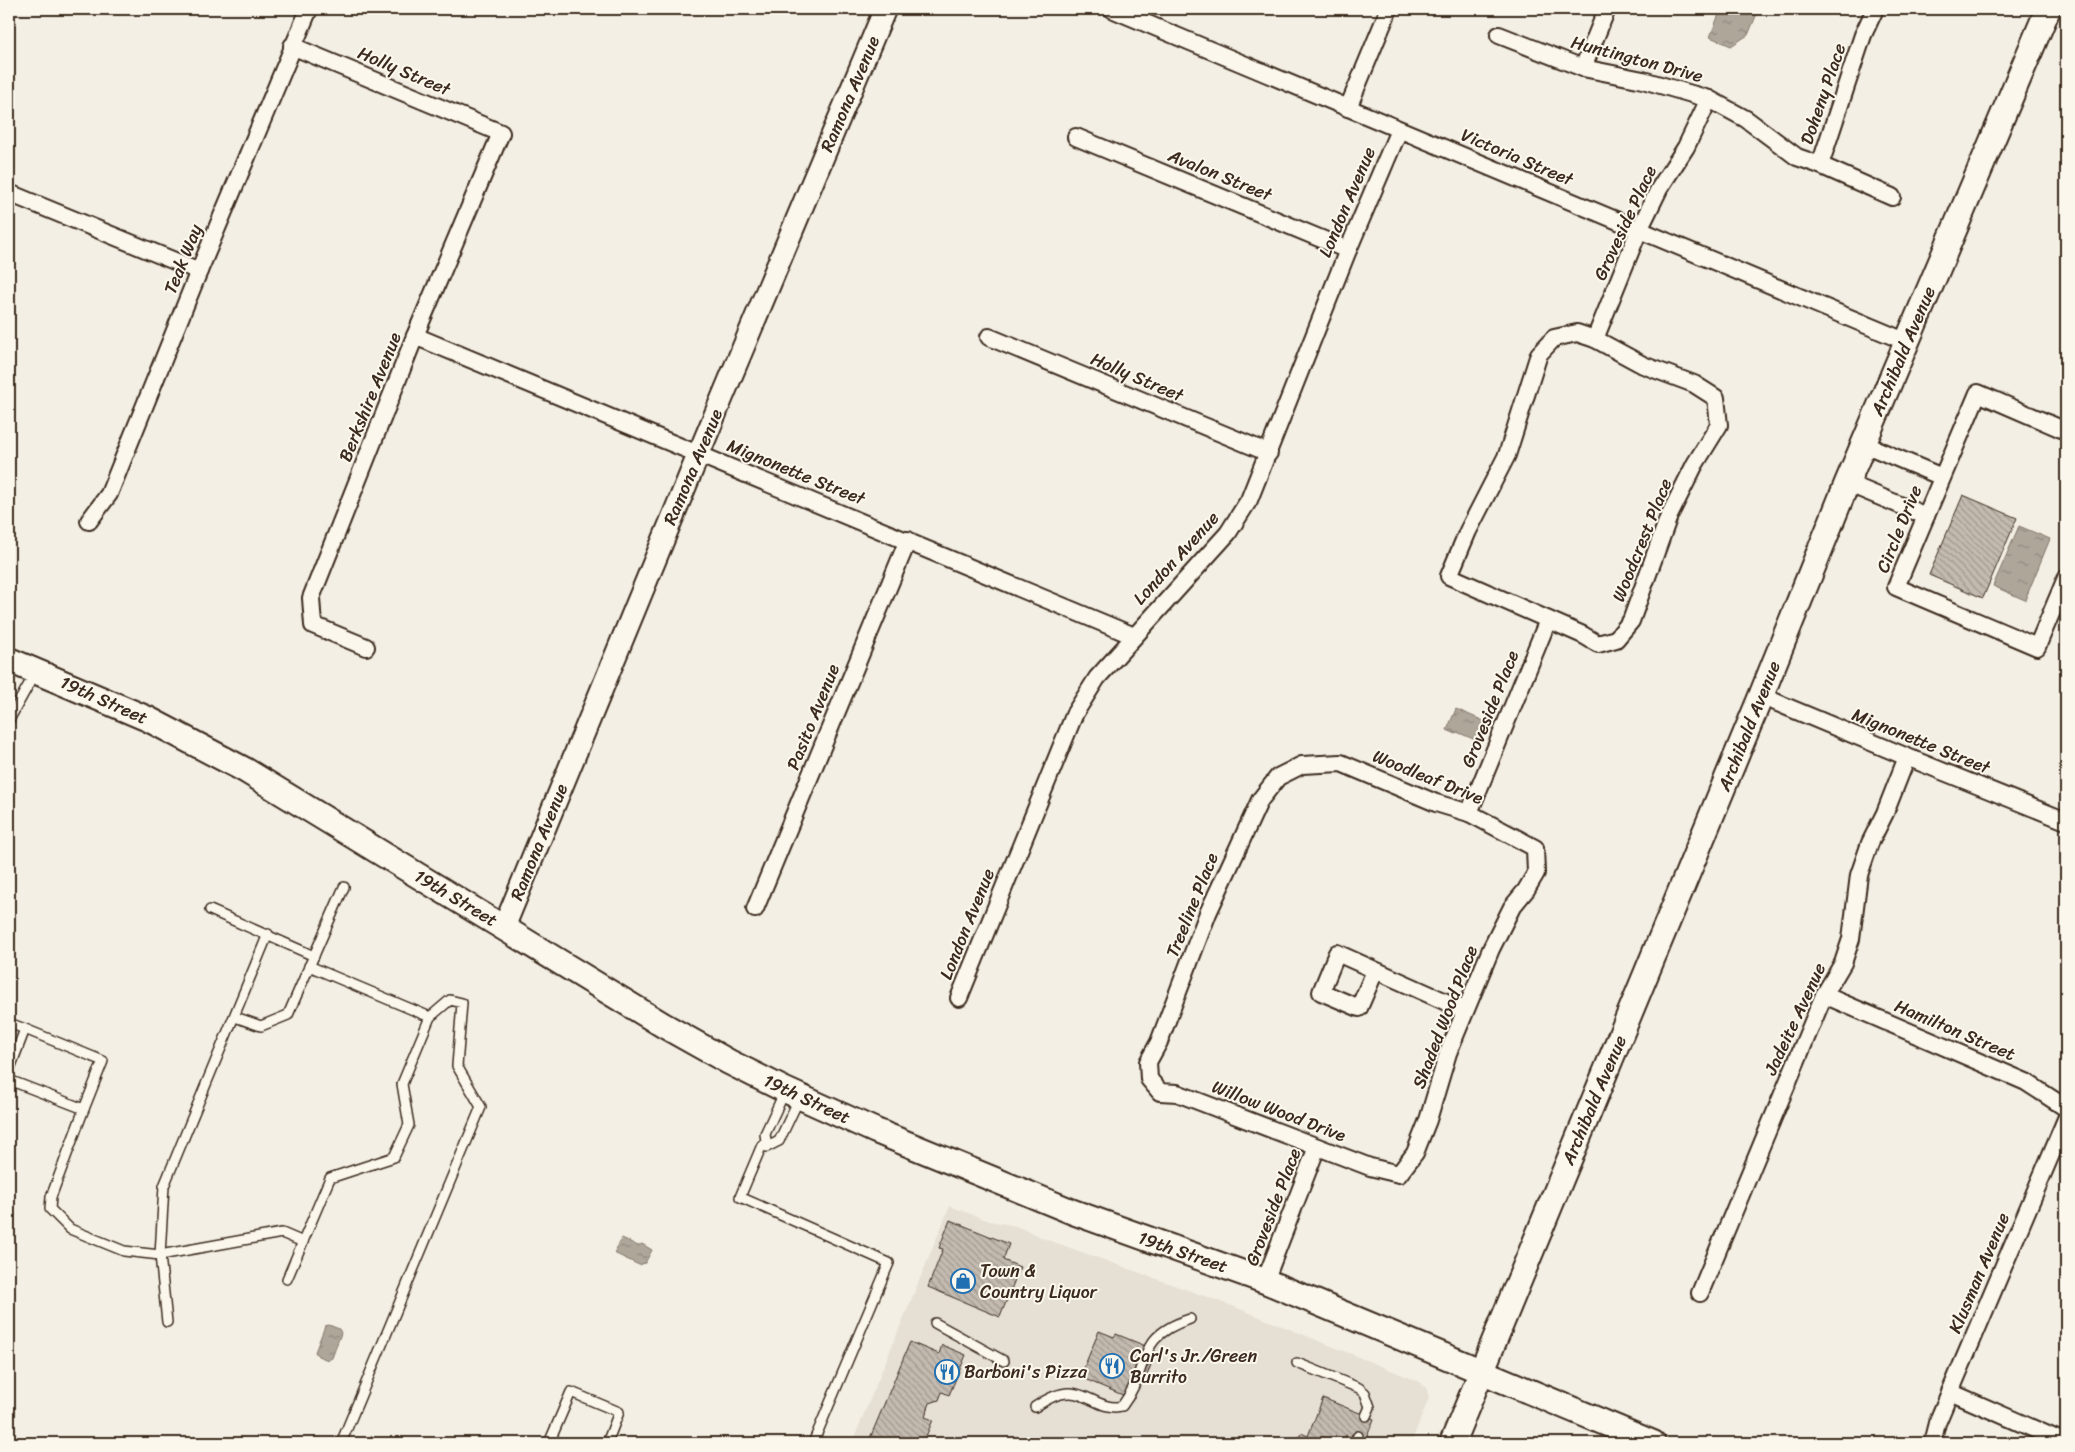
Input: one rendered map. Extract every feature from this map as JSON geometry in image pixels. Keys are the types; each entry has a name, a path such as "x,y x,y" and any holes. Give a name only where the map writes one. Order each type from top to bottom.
{"main road":[{"name":"Archibald Avenue","path":"1452,1443 1762,696 1847,483 2048,9"},
{"name":"19th Street","path":"9,660 148,719 245,770 663,1025 729,1062 793,1094 876,1131 1063,1208 1265,1281 1653,1443"}],"street":[{"name":"Teak Way","path":"89,521 109,494 199,271 309,9"},
{"name":"Ramona Avenue","path":"504,927 699,453 885,9"},
{"name":"Victoria Street","path":"1112,9 1907,342"},
{"path":"1348,108 1389,9"},
{"path":"1583,68 1607,9"},
{"name":"Doheny Place","path":"1820,165 1863,35 1875,9"},
{"name":"Huntington Drive","path":"1499,35 1583,68 1643,80 1709,99 1746,119 1798,157 1892,197"},
{"name":"Holly Street","path":"292,46 501,133"},
{"name":"Groveside Place","path":"1595,339 1659,189 1686,147 1709,99"},
{"name":"London Avenue","path":"959,998 1076,713 1097,678 1228,533 1249,500 1348,250 1399,130"},
{"name":"Berkshire Avenue","path":"366,647 313,624 311,598 415,336 501,133"},
{"name":"Avalon Street","path":"1076,137 1348,250"},
{"path":"9,193 199,271"},
{"path":"1548,620 1449,576 1468,531 1507,455 1539,354 1554,338 1577,333 1595,339"},
{"name":"Mignonette Street","path":"415,336 908,540 1134,636"},
{"name":"Holly Street","path":"989,337 1269,453"},
{"name":"Woodcrest Place","path":"1548,620 1598,644 1616,639 1631,621 1669,516 1719,425 1716,398 1694,384 1643,365 1595,339"},
{"name":"Circle Drive","path":"2066,430 1978,393 1896,587 2037,647 2059,614 2066,578"},
{"path":"1864,444 1942,477"},
{"path":"1847,483 1926,516"},
{"name":"Pasito Avenue","path":"755,909 908,540"},
{"name":"Groveside Place","path":"1469,813 1548,620"},
{"name":"Mignonette Street","path":"1762,696 2066,821"},
{"name":"Jadeite Avenue","path":"1700,1292 1824,995 1843,963 1850,939 1859,875 1907,757"},
{"name":"Woodleaf Drive","path":"1302,765 1341,763 1436,803 1469,813 1535,848"},
{"name":"Treeline Place","path":"1149,1080 1148,1062 1159,1042 1208,913 1246,827 1260,800 1278,777 1302,765"},
{"name":"Shaded Wood Place","path":"1399,1174 1415,1153 1464,1010 1512,907 1526,890 1536,873 1535,848"},
{"path":"1375,971 1464,1010"},
{"name":"Hamilton Street","path":"1824,995 2026,1082 2066,1108"},
{"name":"Willow Wood Drive","path":"1149,1080 1160,1092 1177,1093 1370,1167 1399,1174"},
{"name":"Klusman Avenue","path":"1932,1443 1937,1423 2066,1119"},
{"name":"Groveside Place","path":"1265,1281 1317,1147"},
{"path":"1950,1392 2066,1443"}],"lane":[{"path":"9,720 36,671"},
{"path":"235,1017 261,1026 288,1015 344,887"},
{"path":"210,910 268,934 314,956"},
{"path":"167,1322 160,1255 164,1186 268,934"},
{"path":"309,966 430,1017"},
{"path":"287,1279 330,1178 394,1157 409,1126 402,1084 430,1017 450,1000 463,1004 457,1066 481,1107 341,1443"},
{"path":"9,1023 103,1061 51,1197 50,1209 70,1228 124,1251 160,1255 282,1233 303,1242"},
{"path":"9,1071 25,1029"},
{"path":"9,1080 84,1109"},
{"path":"793,1094 779,1141 766,1147 765,1134 793,1094"},
{"path":"762,1145 740,1197 889,1263 813,1443"},
{"path":"1035,1407 1051,1397 1070,1393 1107,1407 1122,1406 1129,1395 1153,1340 1168,1328 1190,1319"},
{"path":"935,1323 1004,1361"},
{"path":"1297,1363 1359,1388 1365,1393 1370,1407 1366,1416"},
{"path":"549,1443 571,1392 619,1412 607,1443"}],"shaded area":[{"path":"950,1206 989,1221 1016,1226 1045,1239 1235,1307 1420,1382 1427,1389 1429,1398 1411,1443 852,1443"}],"water":[{"path":"1721,9 1759,9 1748,35 1731,46 1710,37"},
{"path":"2019,526 2050,539 2025,600 1993,586"},
{"path":"1456,709 1486,722 1478,741 1447,730"},
{"path":"622,1238 638,1246 642,1244 652,1250 645,1263 639,1265 614,1253"},
{"path":"329,1325 339,1329 341,1333 332,1358 328,1360 318,1356 315,1352 325,1326"}],"building":[{"path":"1963,495 2017,518 1983,598 1929,575"},
{"path":"950,1220 1009,1244 1003,1260 1020,1267 1000,1317 928,1287 943,1249 939,1248"},
{"name":"Carl's Jr./Green Burrito","path":"1099,1331 1114,1337 1116,1334 1148,1347 1125,1396 1080,1377"},
{"path":"910,1342 939,1354 942,1345 966,1355 949,1395 942,1392 939,1400 930,1403 925,1417 933,1420 923,1443 868,1443"},
{"path":"1143,1358 1152,1362 1146,1378 1137,1374"},
{"path":"1323,1398 1374,1419 1366,1439 1352,1434 1351,1437 1346,1435 1343,1443 1297,1443 1301,1433 1308,1436"}],"place":[{"name":"Town & Country Liquor","path":"963,1281"},
{"name":"Carl's Jr./Green Burrito","path":"1112,1366"},
{"name":"Barboni's Pizza","path":"947,1372"}]}
